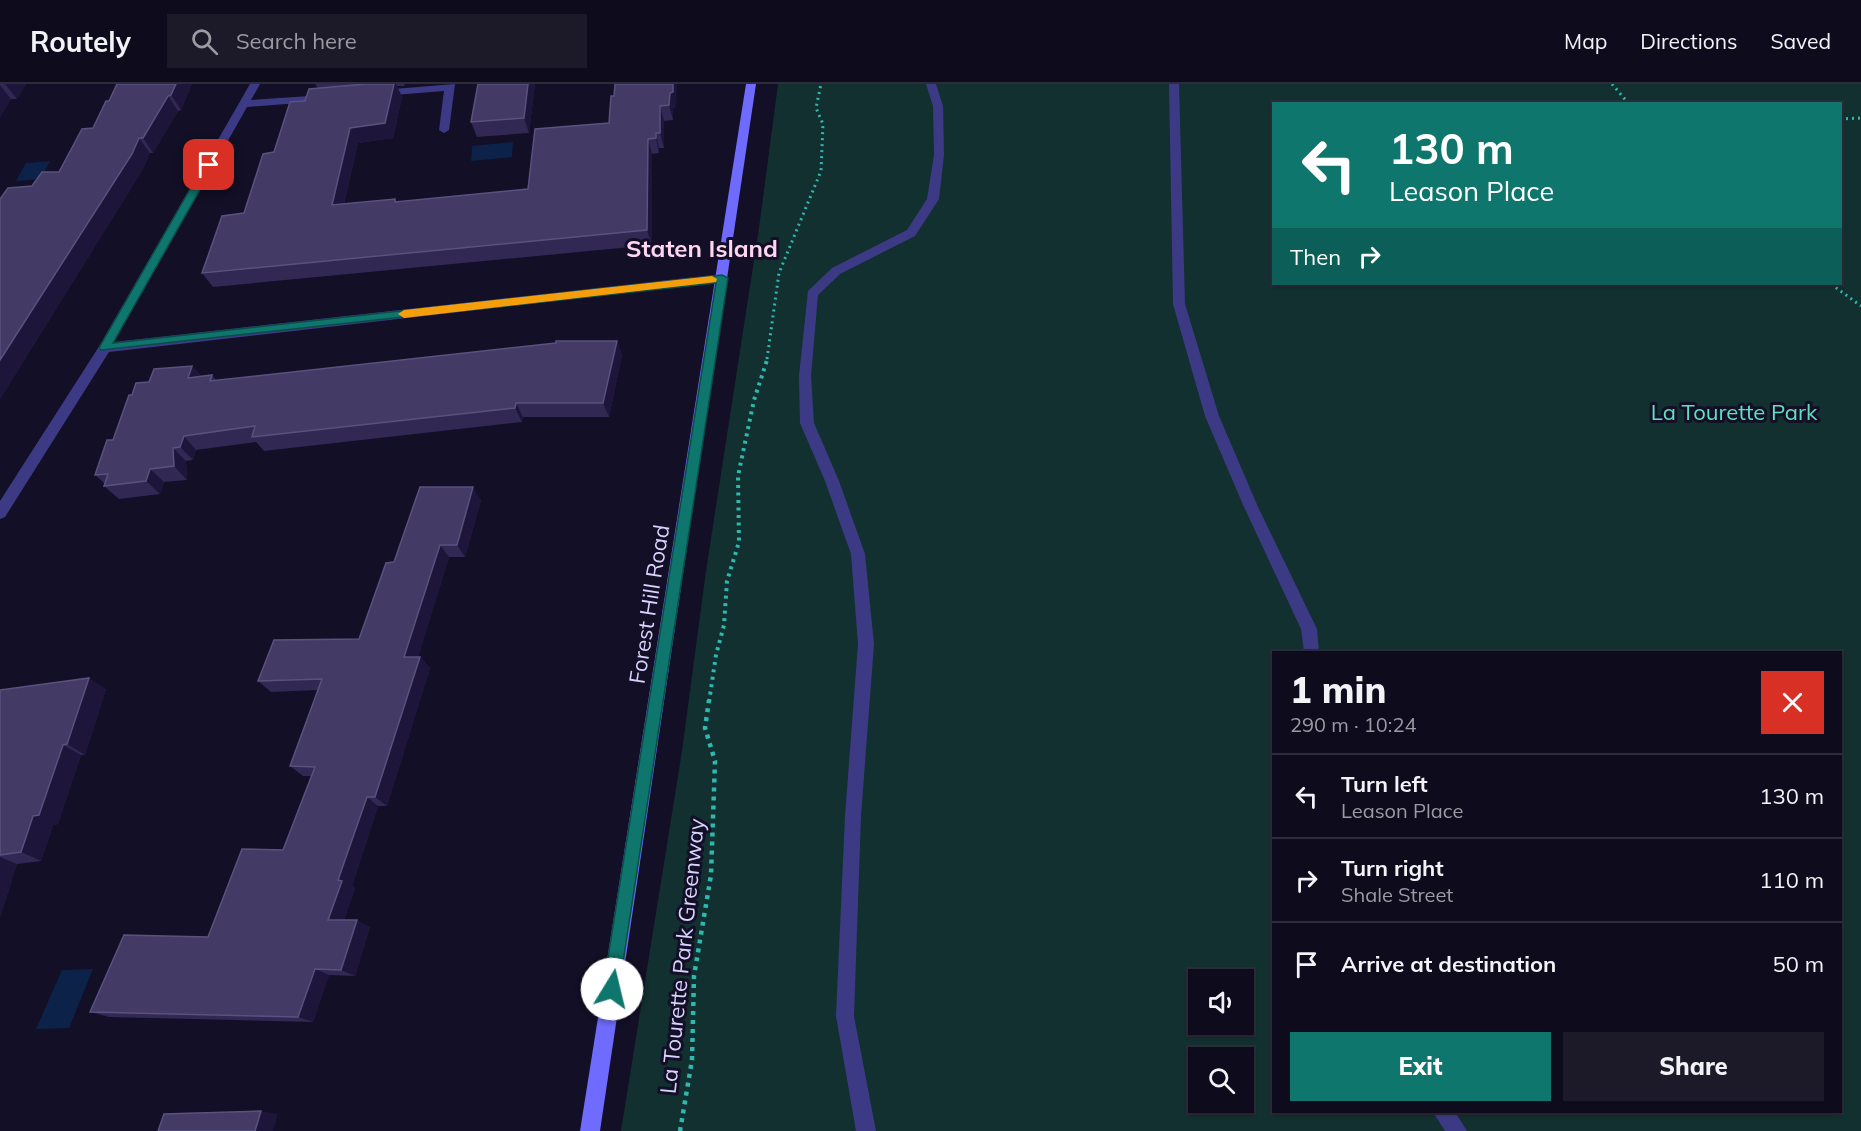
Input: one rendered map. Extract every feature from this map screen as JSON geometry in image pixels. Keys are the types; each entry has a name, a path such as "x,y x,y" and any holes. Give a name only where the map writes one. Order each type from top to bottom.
{"street":[{"path":"0,513 105,348 255,84"},
{"name":"Forest Hill Road","path":"590,1131 751,84"},
{"path":"866,1131 845,1016 865,632 858,554 832,481 807,423 805,376 812,294 836,271 910,233 933,199 939,145 938,106 931,84"},
{"path":"1174,84 1179,304 1212,416 1251,507 1309,630 1312,651"},
{"path":"370,94 450,86 444,130"},
{"path":"244,104 336,97"},
{"path":"105,348 722,278"},
{"path":"1444,1113 1456,1131"}],"path":[{"name":"La Tourette Park Greenway","path":"680,1131 692,1059 694,976 711,874 715,761 705,728 716,655 724,625 727,581 739,542 738,476 754,400 769,353 779,273 821,171 823,124 816,108 820,84"},
{"path":"1612,84 1627,102"},
{"path":"1842,119 1861,118"},
{"path":"1832,285 1861,306"}],"green space":[{"name":"La Tourette Park","path":"778,84 1861,84 1861,1131 621,1131 682,751 706,571 759,228"}],"water":[{"path":"513,142 512,157 471,161 472,146"},
{"path":"50,161 41,179 16,181 26,163"},
{"path":"93,969 69,1028 36,1029 62,970"}],"building":[{"path":"117,84 176,84 143,138 139,138 132,154 0,360 0,199 8,188 32,186 42,172 59,172 82,129 93,128"},
{"path":"394,84 385,123 350,128 332,205 395,199 395,202 528,189 535,129 609,123 611,96 614,96 615,84 673,84 669,105 660,106 660,133 656,133 656,138 648,139 647,230 202,273 222,216 244,213 263,154 274,152 290,102 305,101 309,89"},
{"path":"478,84 528,84 524,118 471,122"},
{"path":"556,341 617,341 603,403 516,403 515,408 252,437 255,426 184,436 180,447 173,448 174,466 150,469 146,481 104,486 108,474 95,475 107,440 113,440 129,395 132,395 136,383 149,382 154,369 192,366 188,378 212,375 210,381 556,343"},
{"path":"420,487 473,487 457,545 440,545 404,657 420,657 375,797 367,797 338,880 342,881 328,920 357,920 341,970 315,969 298,1017 90,1012 124,935 208,937 242,849 283,850 315,767 290,766 322,679 258,681 274,640 359,639 386,563 394,562"},
{"path":"89,678 67,744 63,745 39,815 33,816 21,852 0,855 0,690"},
{"path":"261,1111 255,1131 158,1131 164,1114"}],"slow traffic":[{"path":"404,314 712,279"}],"district":[{"name":"Staten Island","path":"702,249"}],"route":[{"path":"209,165 105,348 722,278 612,989"}]}
